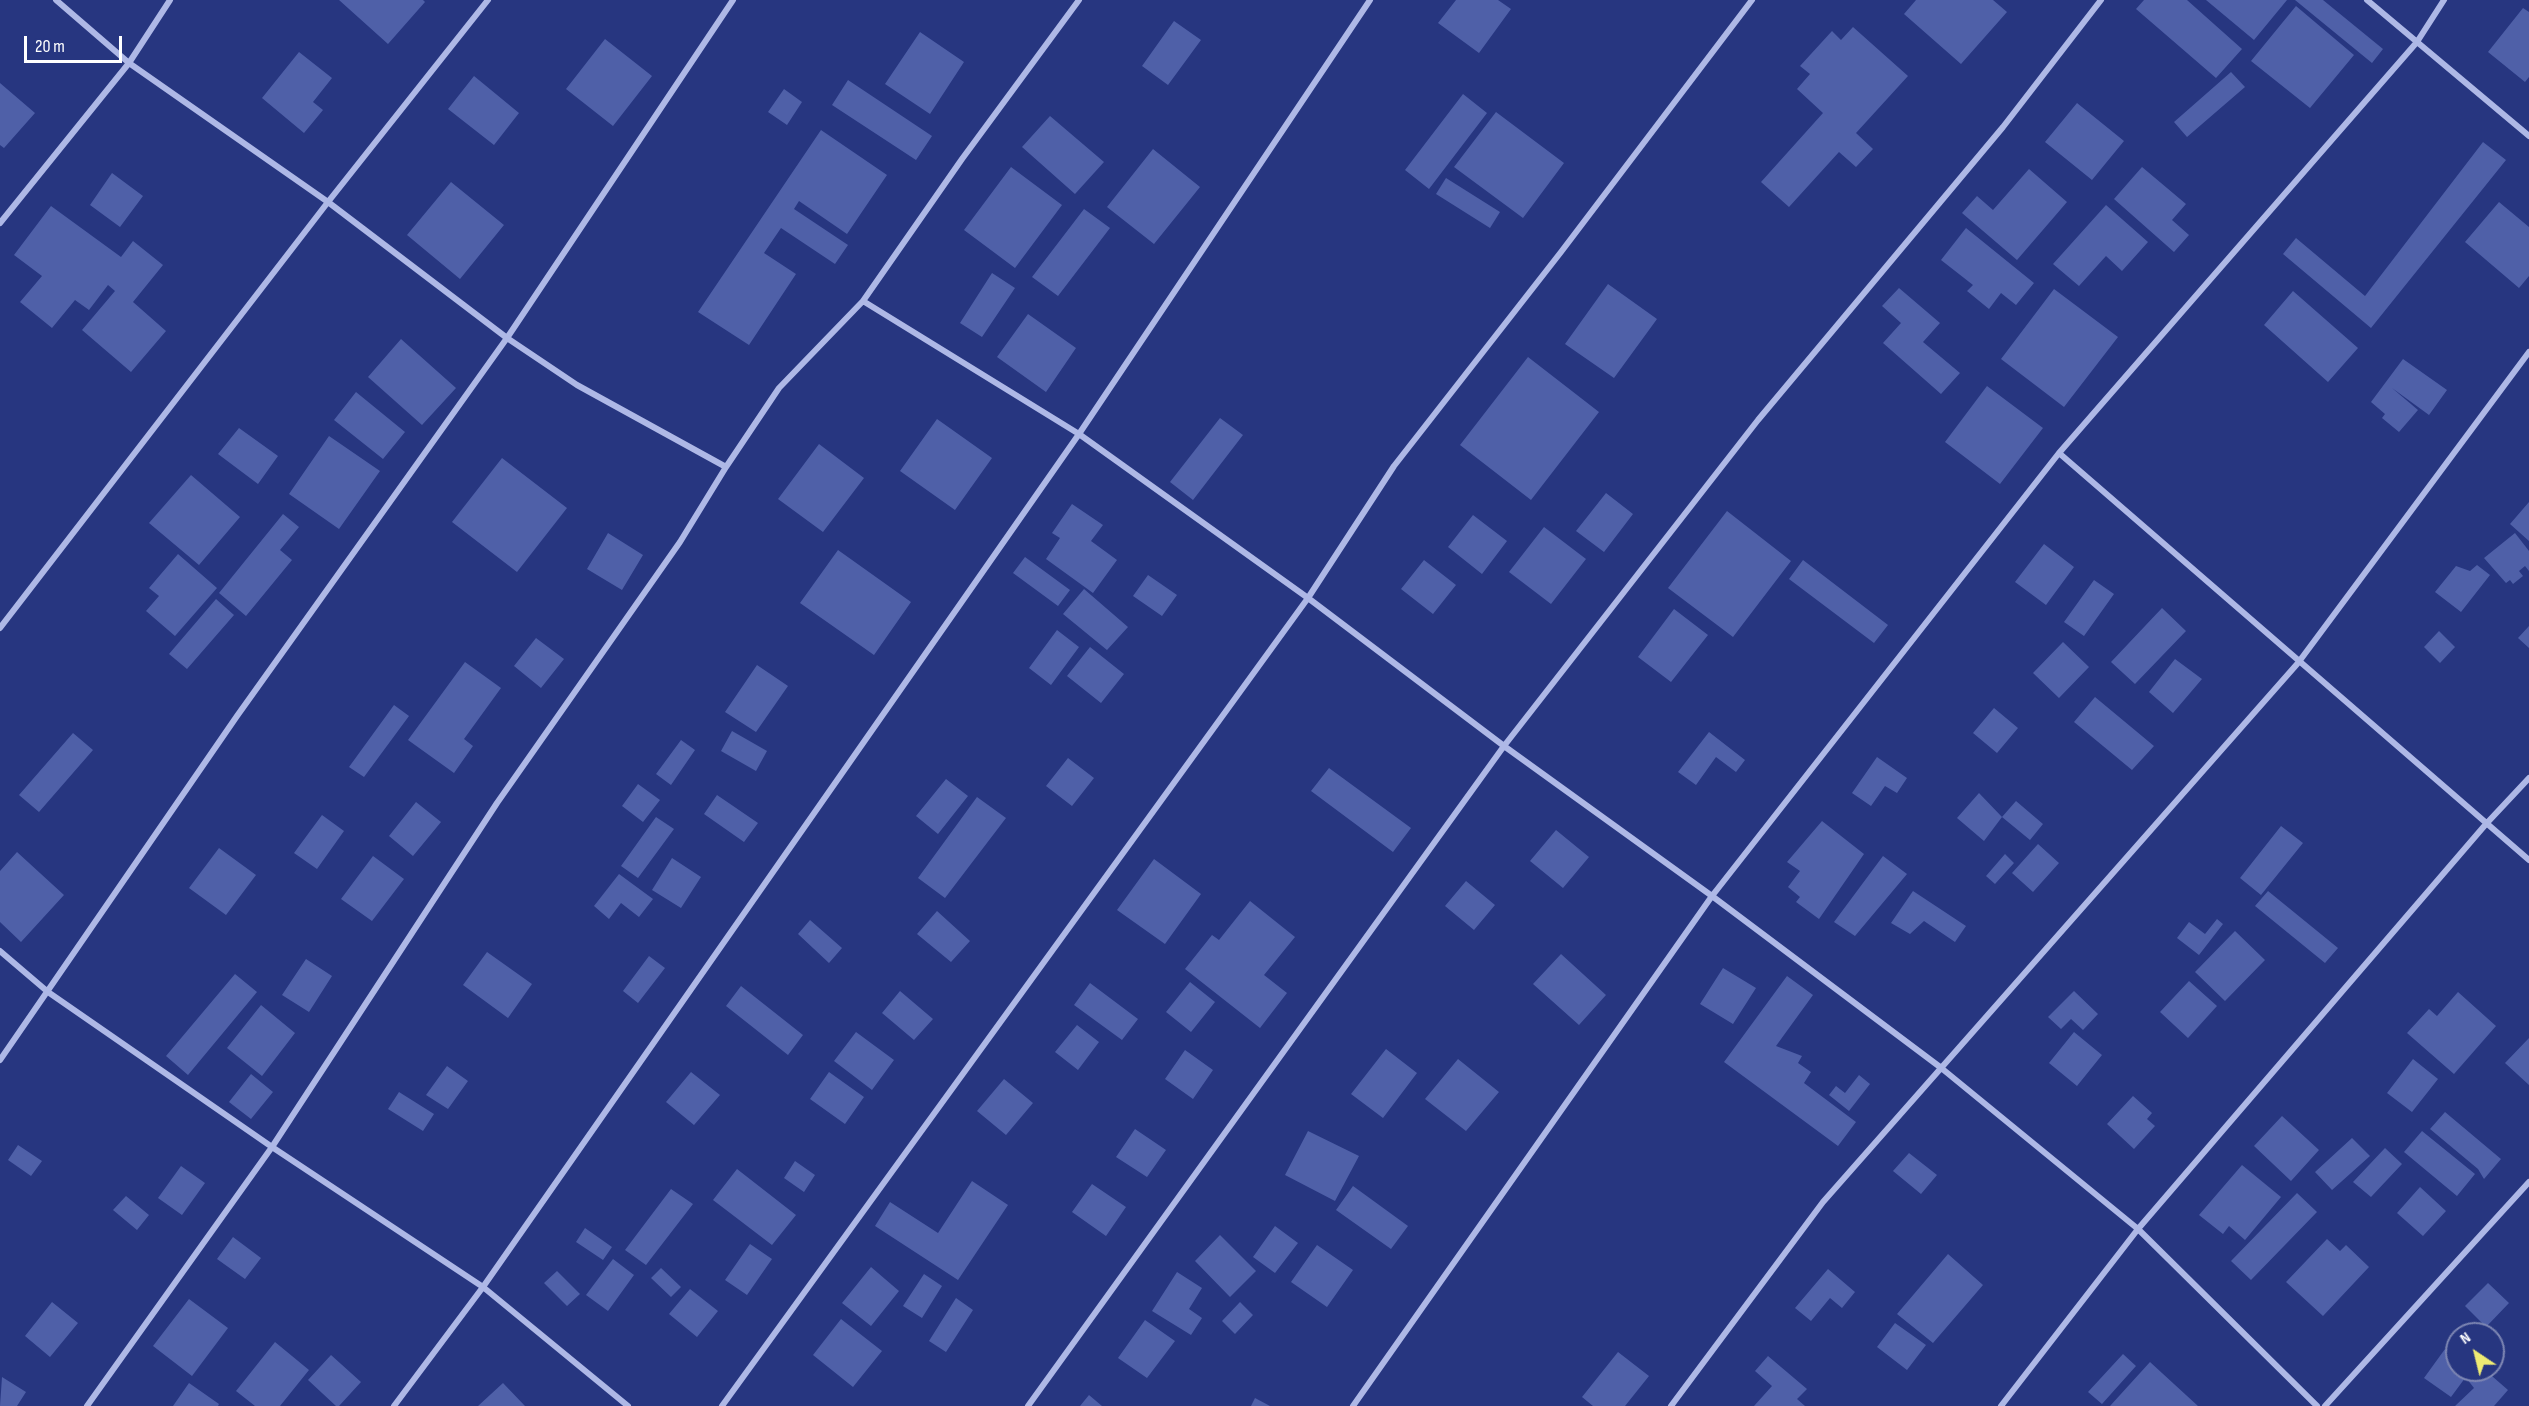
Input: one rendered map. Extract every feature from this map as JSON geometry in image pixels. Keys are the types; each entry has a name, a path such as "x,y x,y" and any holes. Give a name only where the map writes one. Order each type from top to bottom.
{"street":[{"path":"56,0 129,63 328,202 507,338 577,385 726,467"},
{"path":"0,223 129,63 170,0"},
{"path":"0,628 328,202 488,0"},
{"path":"0,1060 237,716 507,338 733,0"},
{"path":"87,1406 272,1147 497,803 680,542 726,467 780,388 863,301 962,159 1079,0"},
{"path":"394,1406 483,1287 1079,434 1370,0"},
{"path":"723,1406 1308,598 1394,466 1561,252 1752,0"},
{"path":"1028,1406 1504,746 1758,420 2003,127 2101,0"},
{"path":"2367,0 2529,135"},
{"path":"1353,1406 1713,896 2059,453 2416,42 2444,0"},
{"path":"863,301 1079,434 1308,598 1504,746 1713,896 1940,1067 2138,1229 2318,1406"},
{"path":"1671,1406 1823,1202 2298,663 2529,352"},
{"path":"2059,453 2298,663 2529,860"},
{"path":"2001,1406 2138,1229 2486,824 2529,778"},
{"path":"0,951 48,992 272,1147 483,1287 628,1406"},
{"path":"2325,1406 2529,1182"}],"building":[{"path":"339,0 423,0 425,2 388,44"},
{"path":"1456,0 1498,0 1511,9 1479,53 1438,23"},
{"path":"1916,0 1993,0 2007,12 1961,64 1904,14"},
{"path":"2144,0 2187,0 2242,49 2216,78 2136,9"},
{"path":"2206,0 2287,0 2254,40"},
{"path":"2295,0 2323,0 2383,49 2372,63"},
{"path":"2296,6 2354,55 2310,108 2251,61"},
{"path":"2523,8 2529,12 2529,77 2525,82 2488,52"},
{"path":"1174,21 1201,40 1168,85 1142,66"},
{"path":"1853,27 1908,76 1856,133 1873,149 1856,167 1839,152 1789,207 1761,182 1823,113 1797,89 1810,74 1800,66 1832,31 1841,40"},
{"path":"920,32 964,62 930,114 885,84"},
{"path":"605,39 652,76 613,126 566,89"},
{"path":"299,52 332,78 313,102 323,110 304,133 262,98"},
{"path":"2231,72 2245,87 2187,137 2174,122"},
{"path":"474,76 519,113 494,145 448,109"},
{"path":"848,80 932,136 916,160 832,105"},
{"path":"0,83 35,113 4,148 0,145"},
{"path":"784,89 802,102 787,125 768,112"},
{"path":"1463,94 1487,113 1429,189 1405,170"},
{"path":"2077,103 2124,141 2092,180 2045,142"},
{"path":"1496,112 1564,163 1523,218 1454,167"},
{"path":"1050,116 1104,162 1075,194 1022,147"},
{"path":"821,130 887,175 847,234 799,201 794,209 848,245 835,264 781,228 764,253 796,274 749,345 698,312"},
{"path":"2483,142 2506,160 2371,328 2283,254 2296,238 2365,296"},
{"path":"1153,149 1200,187 1154,244 1107,207"},
{"path":"1011,167 1062,205 1015,268 964,230"},
{"path":"2142,167 2186,204 2172,220 2189,235 2174,252 2114,199"},
{"path":"2029,169 2067,202 2017,260 1962,213 1977,196 1993,210"},
{"path":"112,173 143,196 120,227 90,205"},
{"path":"1446,178 1500,212 1490,228 1436,194"},
{"path":"451,182 504,225 460,279 407,235"},
{"path":"2499,202 2529,227 2529,276 2519,288 2465,242"},
{"path":"2106,205 2148,242 2122,271 2106,256 2079,286 2053,264"},
{"path":"51,206 121,257 133,241 163,265 133,302 166,331 131,372 82,330 115,291 108,285 89,310 75,300 52,328 20,302 42,276 14,255"},
{"path":"1084,209 1110,228 1058,296 1032,277"},
{"path":"1966,228 2034,283 2016,305 2001,293 1989,309 1967,291 1973,285 1941,260"},
{"path":"992,273 1015,288 982,337 960,323"},
{"path":"1608,284 1657,319 1614,378 1565,344"},
{"path":"1899,288 1940,323 1923,342 1960,373 1941,394 1883,343 1901,323 1882,306"},
{"path":"2054,289 2118,337 2064,407 2001,359"},
{"path":"2293,291 2358,348 2328,382 2264,325"},
{"path":"1028,314 1076,348 1046,392 997,357"},
{"path":"401,339 456,388 422,425 368,377"},
{"path":"1528,357 1599,412 1531,500 1460,445"},
{"path":"2403,359 2447,390 2429,415 2392,388 2418,410 2399,432 2382,418 2385,414 2371,402"},
{"path":"1987,386 2043,428 2000,484 1945,442"},
{"path":"356,392 405,432 383,459 334,420"},
{"path":"1220,418 1243,435 1193,500 1170,482"},
{"path":"937,419 992,458 955,510 900,471"},
{"path":"239,428 278,456 258,484 218,454"},
{"path":"329,436 380,471 339,529 289,494"},
{"path":"819,444 864,478 823,532 778,499"},
{"path":"502,458 567,508 517,572 452,522"},
{"path":"191,475 240,517 199,565 149,523"},
{"path":"1606,493 1633,514 1604,552 1576,531"},
{"path":"2529,502 2529,541 2510,524"},
{"path":"1072,504 1103,525 1091,541 1117,560 1093,593 1046,559 1060,538 1052,533"},
{"path":"1727,511 1791,561 1733,637 1668,588"},
{"path":"283,514 299,527 280,550 292,560 246,616 219,593"},
{"path":"1473,515 1507,541 1482,574 1448,547"},
{"path":"1544,527 1586,559 1551,604 1509,572"},
{"path":"608,533 643,555 622,590 587,569"},
{"path":"2515,533 2529,551 2529,571 2525,566 2519,571 2523,576 2513,584 2510,580 2506,583 2484,558"},
{"path":"2044,544 2074,567 2046,605 2015,582"},
{"path":"838,550 911,602 874,655 800,603"},
{"path":"178,554 217,588 175,636 146,611 159,596 149,588"},
{"path":"1025,557 1070,590 1058,606 1013,573"},
{"path":"1424,560 1456,585 1433,614 1401,589"},
{"path":"1803,560 1888,625 1874,643 1789,579"},
{"path":"2477,565 2490,575 2461,612 2435,592 2456,566 2470,571"},
{"path":"1148,575 1177,595 1162,616 1133,596"},
{"path":"2094,580 2114,594 2084,636 2064,622"},
{"path":"1084,589 1128,627 1107,650 1063,614"},
{"path":"216,599 234,615 187,669 169,654"},
{"path":"2162,608 2186,631 2135,684 2111,662"},
{"path":"1674,609 1708,635 1671,682 1638,657"},
{"path":"2529,626 2529,648 2518,638"},
{"path":"1057,630 1079,647 1051,685 1029,668"},
{"path":"2439,631 2455,647 2440,663 2424,647"},
{"path":"536,638 564,659 541,688 514,666"},
{"path":"2063,642 2089,667 2059,698 2033,673"},
{"path":"1090,647 1124,674 1101,703 1067,676"},
{"path":"2175,659 2202,679 2173,713 2149,692"},
{"path":"465,662 501,688 464,739 473,746 454,773 408,740"},
{"path":"757,665 788,686 756,732 725,712"},
{"path":"2095,697 2154,746 2132,770 2074,722"},
{"path":"394,705 409,716 364,777 349,767"},
{"path":"1994,708 2018,728 1997,753 1973,733"},
{"path":"732,731 767,751 756,771 721,751"},
{"path":"1709,732 1745,760 1736,772 1716,757 1696,785 1678,772"},
{"path":"73,733 93,750 39,812 19,795"},
{"path":"681,740 695,750 671,785 656,774"},
{"path":"1877,757 1907,778 1897,793 1885,786 1871,806 1852,793"},
{"path":"1068,758 1094,778 1072,806 1046,786"},
{"path":"1329,768 1411,828 1393,852 1311,791"},
{"path":"946,779 968,796 938,834 916,816"},
{"path":"638,784 660,800 643,822 622,806"},
{"path":"1979,793 2002,817 1984,841 1957,818"},
{"path":"717,795 758,823 744,842 704,814"},
{"path":"977,797 1006,818 945,898 918,878"},
{"path":"2016,801 2043,824 2030,840 2002,817"},
{"path":"416,802 441,822 413,856 389,836"},
{"path":"322,815 344,831 317,869 294,853"},
{"path":"656,817 674,829 638,878 621,866"},
{"path":"1822,821 1864,854 1819,919 1796,902 1800,897 1788,887 1800,871 1787,862"},
{"path":"2281,826 2303,843 2261,895 2240,878"},
{"path":"1556,830 1589,857 1563,888 1530,861"},
{"path":"2038,844 2059,863 2033,892 2012,873"},
{"path":"219,848 256,875 226,915 189,888"},
{"path":"17,852 64,895 21,942 0,922 0,871"},
{"path":"2005,854 2014,863 1995,884 1986,876"},
{"path":"373,856 404,879 372,921 341,899"},
{"path":"1883,856 1907,874 1855,936 1834,922"},
{"path":"672,858 701,877 681,908 652,890"},
{"path":"1154,859 1201,894 1165,944 1117,910"},
{"path":"619,874 653,899 639,917 621,903 609,919 594,906"},
{"path":"1466,881 1495,905 1474,930 1445,906"},
{"path":"1913,891 1966,926 1955,942 1924,921 1910,934 1891,923"},
{"path":"2268,891 2338,948 2325,963 2255,906"},
{"path":"1250,901 1295,937 1264,975 1287,993 1260,1028 1185,969 1212,935 1219,940"},
{"path":"937,911 970,941 951,962 917,934"},
{"path":"2217,919 2223,924 2199,955 2177,938 2189,922 2205,934"},
{"path":"810,920 842,948 829,963 798,934"},
{"path":"2235,931 2265,960 2225,1001 2195,972"},
{"path":"487,952 532,984 508,1018 463,985"},
{"path":"1561,954 1606,995 1579,1025 1533,984"},
{"path":"649,956 665,968 638,1003 623,991"},
{"path":"306,959 332,976 309,1012 282,995"},
{"path":"1723,968 1756,988 1733,1024 1700,1004"},
{"path":"235,974 257,992 188,1075 166,1056"},
{"path":"1787,976 1813,995 1776,1046 1802,1056 1798,1063 1811,1072 1804,1083 1856,1122 1838,1146 1724,1062"},
{"path":"2189,981 2217,1006 2188,1038 2160,1012"},
{"path":"1190,982 1215,1002 1191,1032 1166,1012"},
{"path":"1090,983 1138,1019 1122,1040 1074,1005"},
{"path":"741,986 803,1035 788,1055 726,1006"},
{"path":"900,991 933,1019 914,1040 882,1013"},
{"path":"2074,991 2098,1014 2083,1030 2071,1019 2061,1029 2048,1017"},
{"path":"2458,992 2496,1026 2454,1074 2407,1033 2429,1009 2437,1016"},
{"path":"261,1005 295,1033 262,1076 227,1048"},
{"path":"1077,1025 1099,1042 1078,1070 1055,1052"},
{"path":"856,1032 894,1060 872,1090 834,1061"},
{"path":"2074,1032 2102,1055 2077,1086 2049,1063"},
{"path":"2529,1038 2529,1085 2505,1063"},
{"path":"1386,1049 1417,1073 1383,1118 1351,1094"},
{"path":"1185,1050 1213,1070 1193,1099 1165,1079"},
{"path":"1458,1059 1499,1092 1466,1131 1425,1099"},
{"path":"2413,1059 2438,1079 2412,1112 2387,1093"},
{"path":"447,1066 468,1081 448,1109 426,1095"},
{"path":"691,1072 720,1095 694,1125 666,1102"},
{"path":"829,1072 864,1097 845,1124 810,1099"},
{"path":"251,1074 273,1092 251,1119 229,1102"},
{"path":"1859,1075 1870,1084 1849,1111 1829,1095 1836,1086 1845,1093"},
{"path":"1004,1079 1033,1103 1006,1135 977,1111"},
{"path":"399,1092 434,1114 423,1131 388,1109"},
{"path":"2133,1096 2152,1113 2147,1119 2155,1126 2134,1149 2107,1124"},
{"path":"2445,1112 2501,1159 2484,1179 2478,1169 2430,1129"},
{"path":"2282,1116 2319,1150 2291,1181 2254,1146"},
{"path":"1135,1129 1166,1150 1147,1177 1116,1157"},
{"path":"1308,1131 1359,1156 1335,1201 1285,1175"},
{"path":"2422,1131 2475,1174 2457,1196 2404,1152"},
{"path":"2352,1138 2370,1156 2332,1190 2315,1172"},
{"path":"18,1145 42,1161 31,1176 8,1160"},
{"path":"2385,1148 2402,1164 2371,1197 2353,1182"},
{"path":"1909,1153 1937,1175 1921,1194 1893,1171"},
{"path":"795,1161 815,1175 804,1192 784,1178"},
{"path":"2242,1165 2281,1197 2245,1240 2229,1226 2223,1234 2199,1215"},
{"path":"181,1166 205,1183 182,1215 158,1198"},
{"path":"737,1169 796,1215 772,1245 713,1200"},
{"path":"972,1181 1008,1205 958,1280 875,1226 890,1202 938,1233"},
{"path":"1092,1184 1126,1207 1106,1236 1072,1212"},
{"path":"1353,1186 1408,1226 1391,1249 1336,1210"},
{"path":"2420,1187 2446,1211 2423,1236 2397,1213"},
{"path":"671,1189 693,1204 646,1265 625,1250"},
{"path":"2297,1193 2317,1212 2251,1280 2231,1261"},
{"path":"126,1196 149,1215 137,1230 113,1210"},
{"path":"1275,1226 1298,1243 1275,1273 1253,1257"},
{"path":"585,1228 612,1247 603,1260 576,1242"},
{"path":"1220,1235 1256,1271 1230,1297 1195,1261"},
{"path":"233,1237 261,1258 245,1279 217,1259"},
{"path":"2327,1239 2340,1251 2346,1245 2369,1267 2323,1316 2286,1282"},
{"path":"750,1244 772,1259 747,1295 725,1280"},
{"path":"1317,1245 1353,1270 1327,1307 1291,1282"},
{"path":"1948,1254 1983,1285 1933,1343 1897,1314"},
{"path":"613,1259 634,1275 608,1311 586,1295"},
{"path":"871,1267 899,1291 871,1326 842,1303"},
{"path":"661,1268 681,1287 671,1297 651,1278"},
{"path":"1828,1269 1855,1292 1842,1308 1830,1298 1811,1321 1795,1308"},
{"path":"557,1271 580,1294 567,1306 544,1283"},
{"path":"1177,1272 1202,1288 1189,1309 1202,1318 1191,1335 1152,1311"},
{"path":"924,1274 942,1286 922,1318 903,1306"},
{"path":"2488,1283 2509,1303 2491,1322 2481,1322 2465,1306"},
{"path":"690,1289 718,1311 697,1337 669,1314"},
{"path":"956,1298 973,1310 946,1352 929,1341"},
{"path":"189,1299 228,1328 192,1376 153,1346"},
{"path":"52,1302 78,1323 50,1357 25,1336"},
{"path":"1240,1302 1253,1315 1235,1334 1222,1321"},
{"path":"841,1319 882,1351 853,1387 813,1355"},
{"path":"1145,1320 1175,1341 1147,1378 1118,1358"},
{"path":"1895,1323 1926,1345 1907,1370 1877,1347"},
{"path":"275,1342 309,1370 280,1406 255,1406 236,1391"},
{"path":"2445,1349 2445,1382 2462,1382 2451,1397 2424,1378"},
{"path":"1618,1352 1649,1376 1625,1406 1593,1406 1582,1397"},
{"path":"2123,1354 2136,1366 2102,1404 2088,1392"},
{"path":"331,1355 361,1382 339,1406 336,1406 308,1380"},
{"path":"1768,1356 1807,1389 1797,1399 1805,1406 1754,1406 1772,1386 1755,1371"},
{"path":"2150,1362 2198,1406 2110,1406"},
{"path":"2,1377 26,1392 17,1406 0,1406"},
{"path":"2469,1382 2499,1382 2508,1390 2494,1406 2455,1406 2474,1388"},
{"path":"189,1383 219,1404 218,1406 173,1406"},
{"path":"503,1383 525,1406 478,1406"},
{"path":"1089,1395 1102,1406 1080,1406"},
{"path":"1255,1398 1270,1406 1251,1406"}]}
